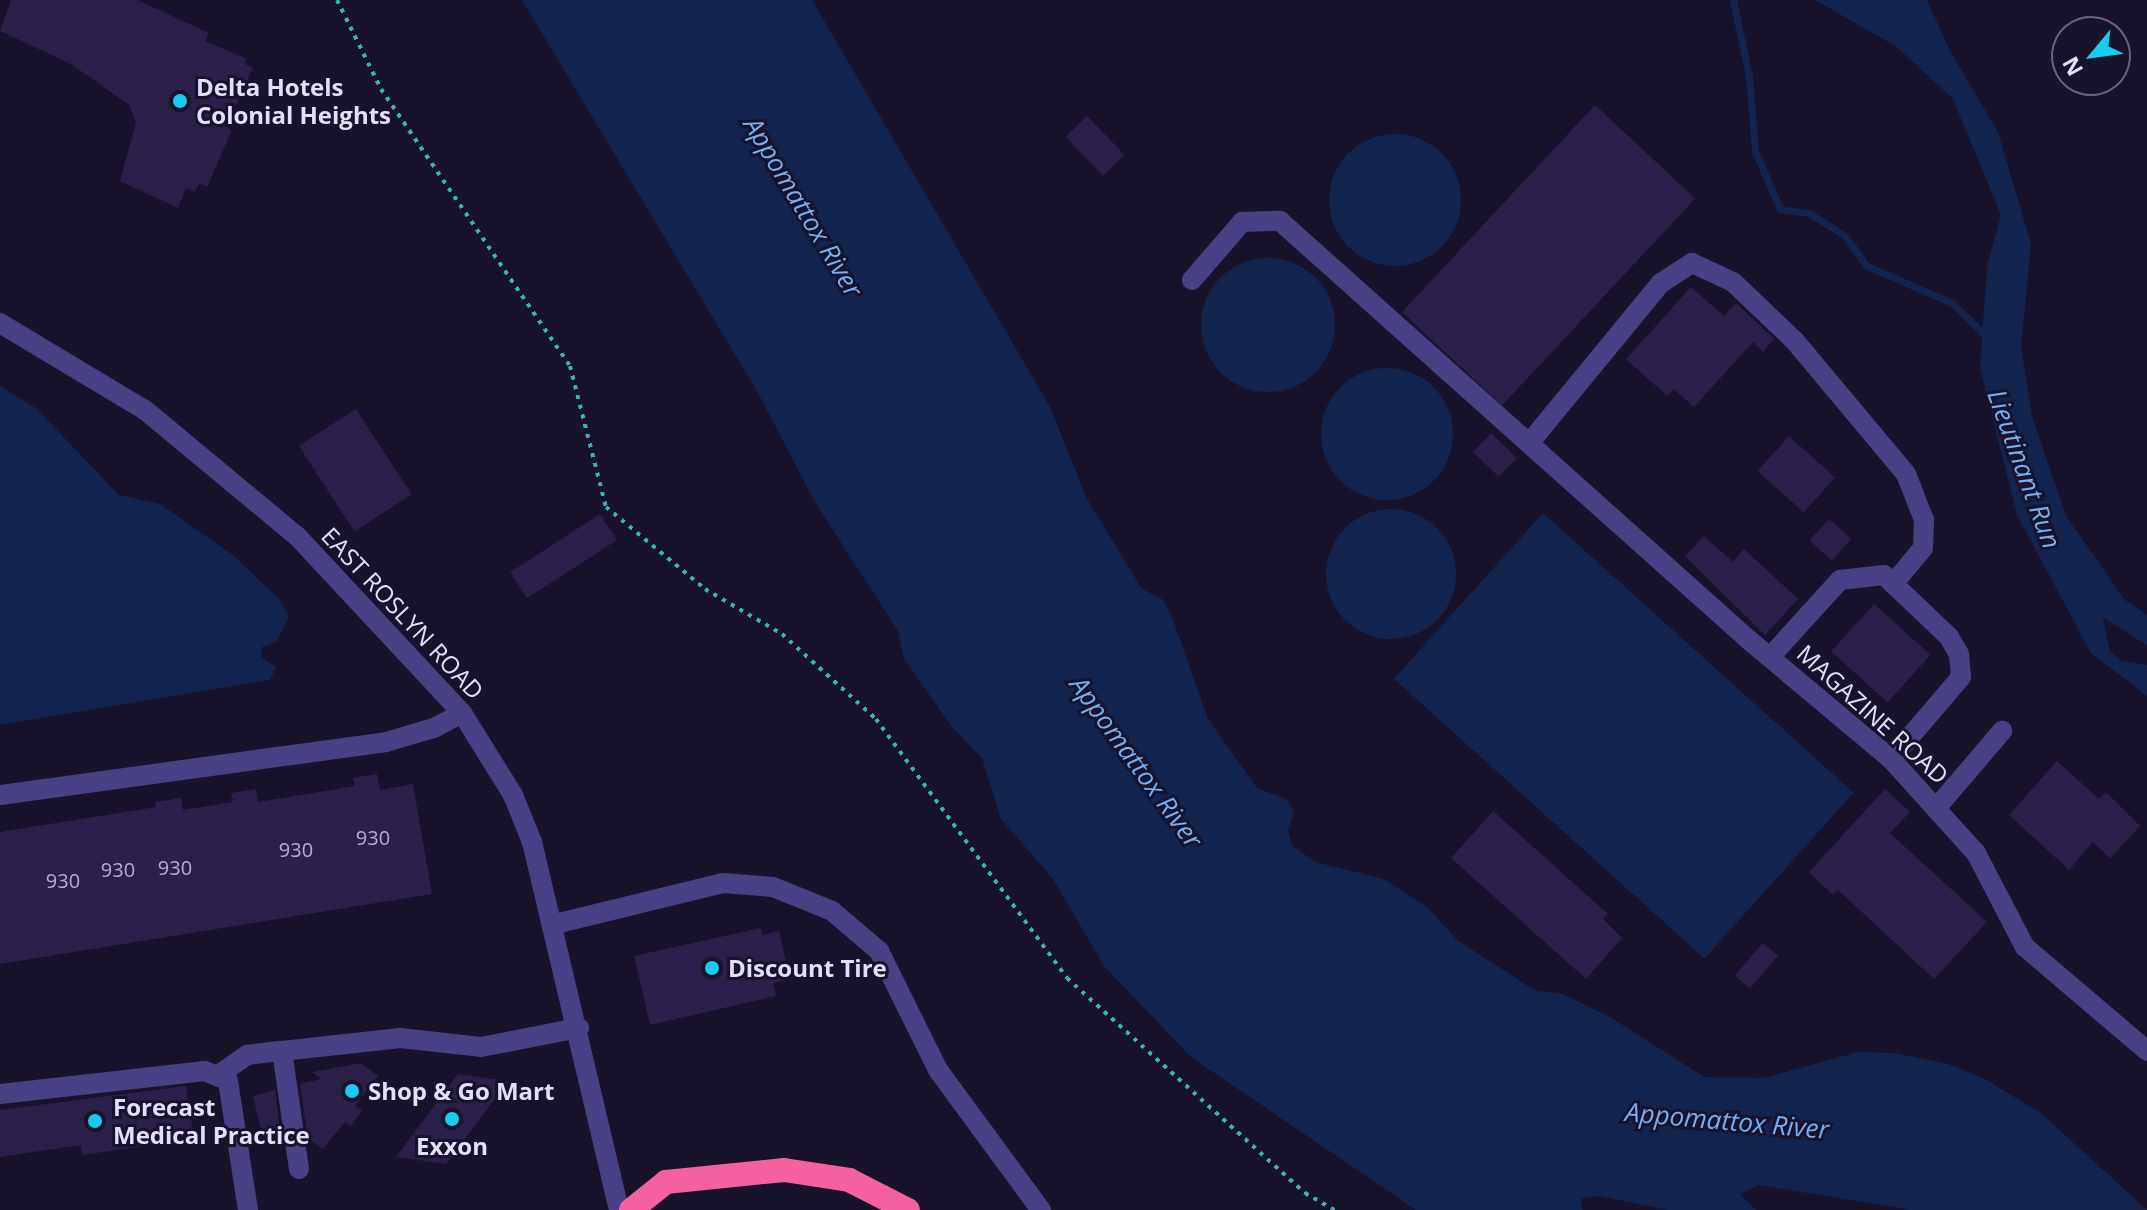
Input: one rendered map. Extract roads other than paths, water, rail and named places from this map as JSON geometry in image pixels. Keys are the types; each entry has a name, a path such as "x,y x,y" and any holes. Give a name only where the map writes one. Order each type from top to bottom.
{"highway":[{"path":"631,1210 666,1182 784,1170 849,1180 908,1210"}],"street":[{"name":"MAGAZINE ROAD","path":"1192,280 1242,222 1280,221 1531,441 1770,657 1891,759 1938,806 1976,853 2025,947 2147,1051"},
{"path":"1531,441 1661,283 1692,263 1733,282 1794,340 1906,474 1924,520 1923,548 1893,584"},
{"name":"EAST ROSLYN ROAD","path":"0,323 145,410 297,536 462,713 513,795 555,924 619,1210"},
{"path":"1770,657 1840,580 1884,575 1949,637 1959,654 1961,677 1891,759"},
{"path":"0,795 386,742 434,728 462,713"},
{"path":"1938,806 2002,731"},
{"path":"555,924 723,883 773,887 832,911 879,951 951,1090 1041,1210"},
{"path":"217,1076 247,1055 421,1037 464,1047 579,1028"},
{"path":"282,1051 299,1169"},
{"path":"0,1094 205,1071 228,1081 248,1210"}],"water":[{"name":"Appomattox River","path":"522,0 812,0 1050,407 1087,499 1142,589 1162,599 1171,614 1208,719 1257,788 1286,799 1294,812 1288,830 1292,845 1315,862 1384,879 1428,908 1457,940 1534,990 1563,994 1610,1017 1704,1077 1764,1078 1858,1052 1895,1053 1948,1064 1985,1079 2042,1114 2147,1210 1912,1210 1758,1185 1740,1194 1756,1210 1668,1210 1599,1196 1581,1199 1583,1210 1416,1210 1191,1057 1104,966 1053,879 1001,819 982,758 952,727 904,659 898,631 815,502 757,391"},
{"path":"1815,0 1927,0 1950,51 1998,132 2031,244 2021,347 2032,416 2066,516 2125,600 2147,615 2147,642 2101,610 2110,651 2121,661 2147,665 2147,696 2091,653 2017,515 1980,368 1987,266 2001,215 1953,99 1897,47"},
{"path":"1395,134 1420,139 1442,153 1456,175 1461,200 1456,225 1442,247 1420,261 1395,266 1370,261 1348,247 1334,225 1329,200 1334,175 1348,153 1370,139"},
{"path":"1268,258 1293,263 1315,278 1330,300 1335,325 1330,350 1315,372 1293,387 1268,392 1243,387 1221,372 1206,350 1201,325 1206,300 1221,278 1243,263"},
{"path":"1387,368 1412,373 1433,388 1448,409 1453,434 1448,459 1433,480 1412,495 1387,500 1362,495 1341,480 1326,459 1321,434 1326,409 1341,388 1362,373"},
{"path":"0,386 37,409 119,495 160,504 234,556 280,600 289,617 276,642 262,647 261,657 276,667 270,680 0,725"},
{"path":"1391,509 1416,514 1437,528 1451,549 1456,574 1451,599 1437,620 1416,634 1391,639 1366,634 1345,620 1331,599 1326,574 1331,549 1345,528 1366,514"},
{"path":"1543,513 1854,793 1704,958 1394,679"}],"waterway":[{"name":"Lieutinant Run","path":"1733,0 1749,76 1755,151 1780,209 1809,213 1845,236 1867,266 1952,303 1984,334"},
{"name":"Lieutinant Run","path":"2095,608 2147,641"}],"place":[{"name":"Delta Hotels Colonial Heights","path":"180,101"},
{"name":"Discount Tire","path":"712,968"},
{"name":"Shop & Go Mart","path":"352,1091"},
{"name":"Exxon","path":"452,1119"},
{"name":"Forecast Medical Practice","path":"95,1121"}]}
